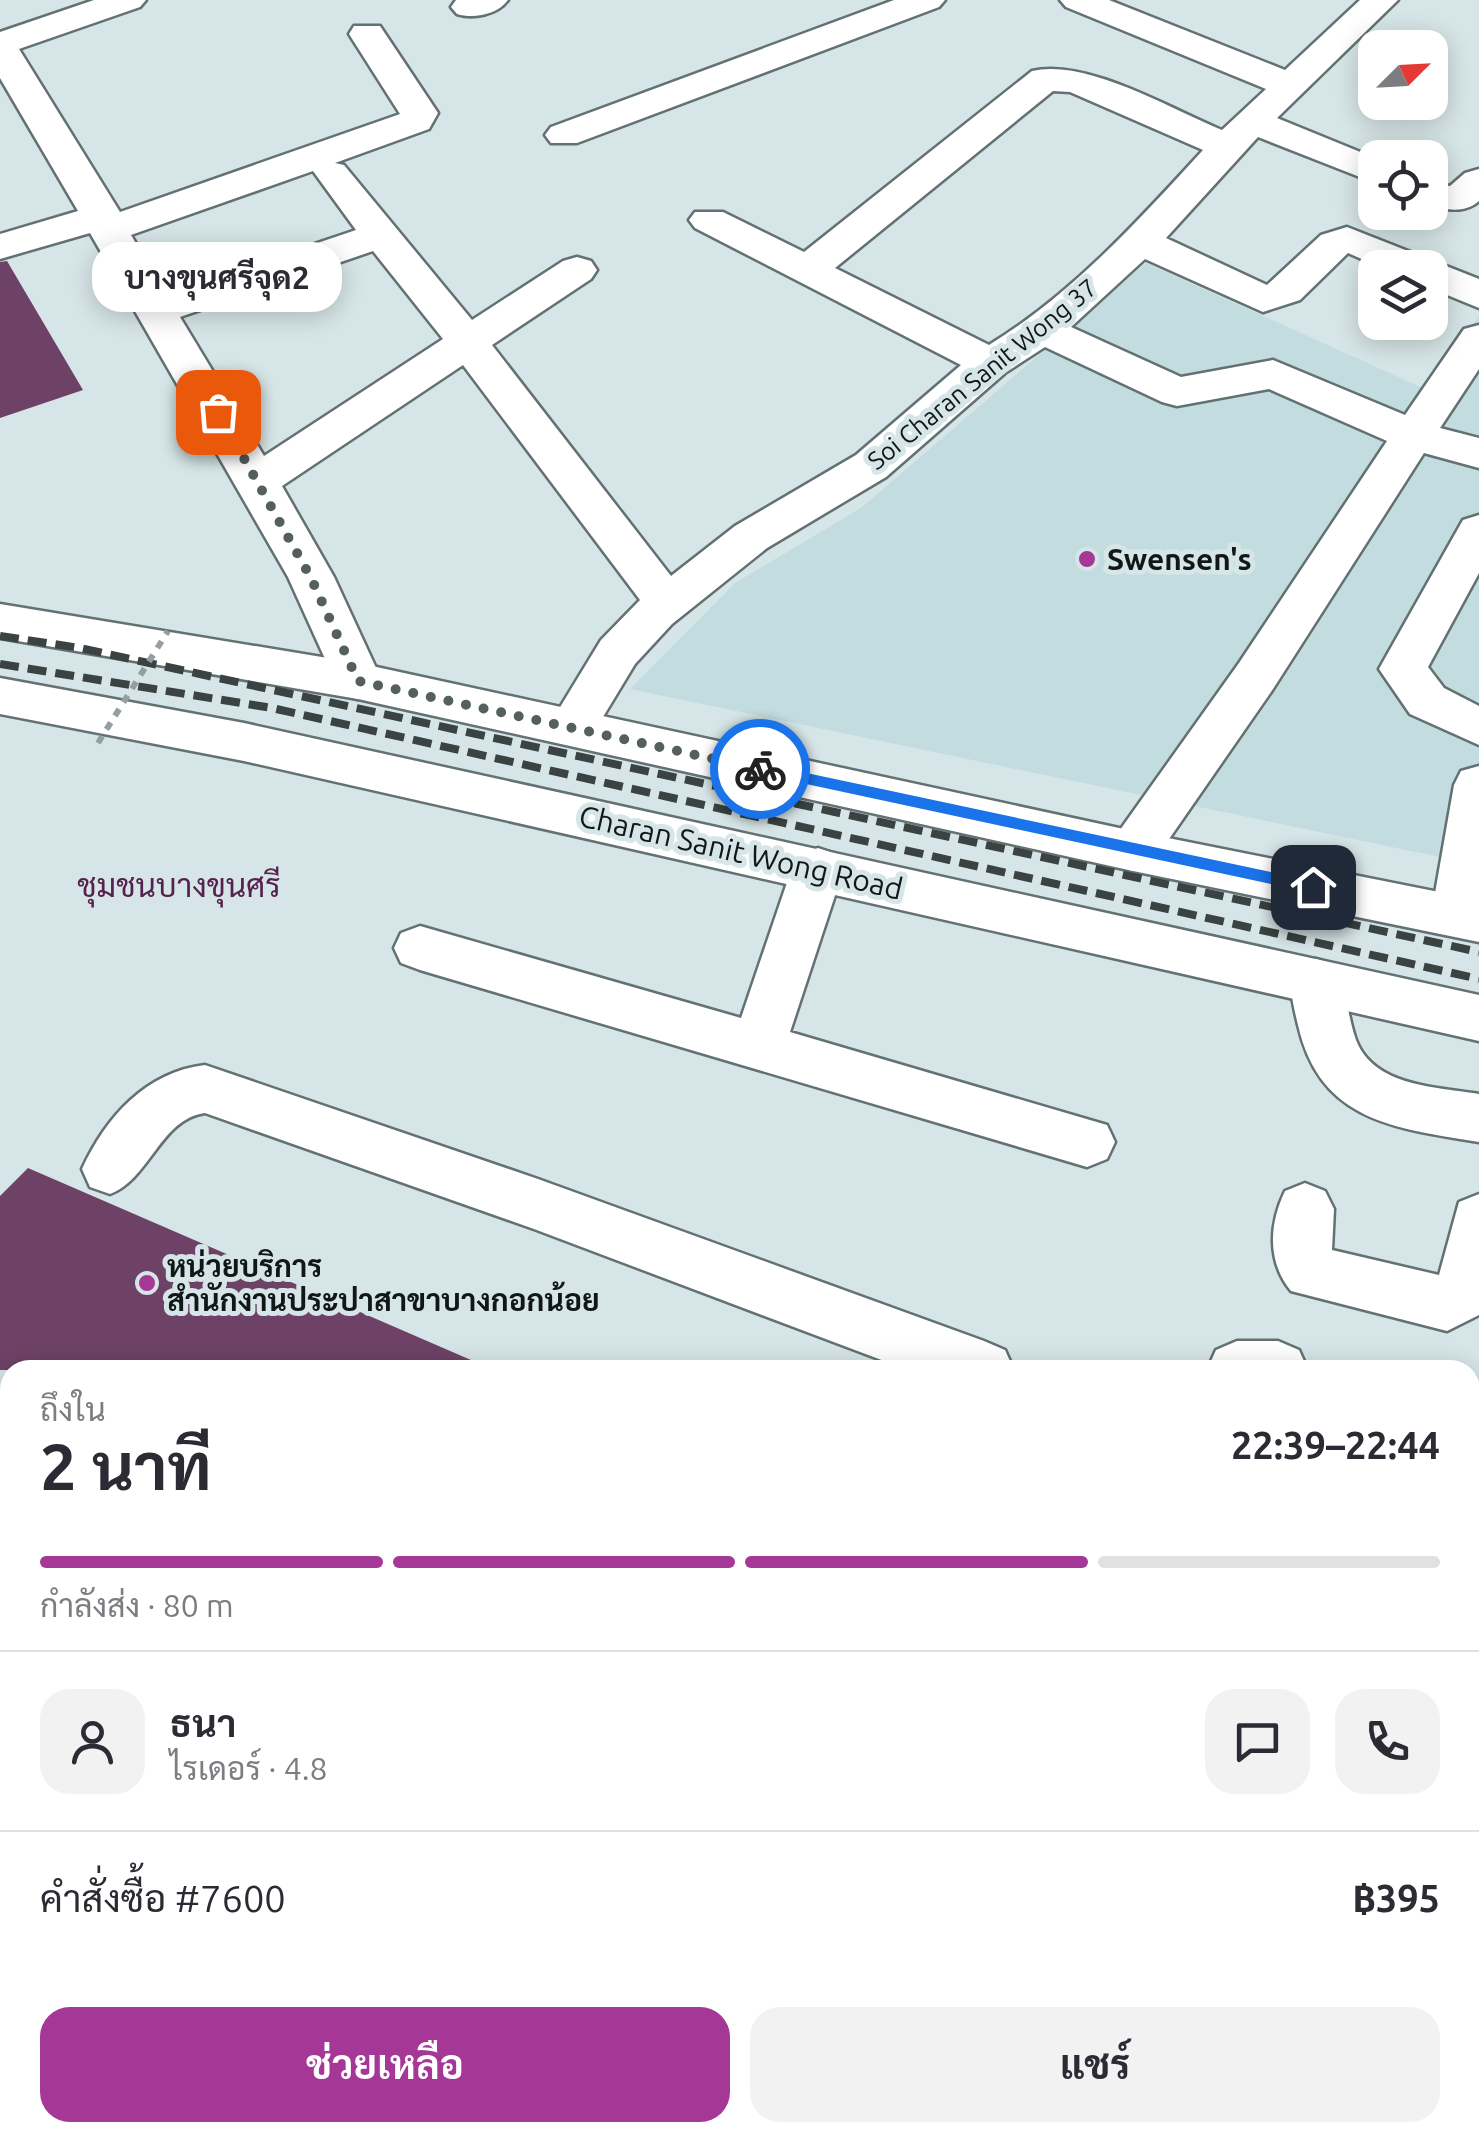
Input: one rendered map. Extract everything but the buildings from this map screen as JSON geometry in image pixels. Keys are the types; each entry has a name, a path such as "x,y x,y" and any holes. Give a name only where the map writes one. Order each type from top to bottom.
{"street":[{"path":"128,0 0,45 11,86 107,223 160,310 311,578 358,681"},
{"path":"564,134 927,0"},
{"path":"1078,0 1292,86"},
{"name":"Soi Charan Sanit Wong 37","path":"572,727 618,652 668,603 751,536 870,466 990,362 1043,330 1141,242 1240,134 1380,0"},
{"path":"0,247 107,223 416,121 419,113 367,34"},
{"path":"806,271 1045,80 1078,82 1358,167"},
{"path":"330,173 467,341 668,603"},
{"path":"1448,198 1458,199 1479,181"},
{"path":"709,220 990,362"},
{"path":"160,310 378,236"},
{"path":"1141,242 1248,296 1263,299 1283,294 1321,252 1348,239 1375,250"},
{"path":"258,480 577,270"},
{"path":"1448,280 1479,295"},
{"path":"1043,330 1176,392 1273,374 1415,436 1479,453"},
{"path":"1133,851 1479,338"},
{"path":"1479,531 1403,669 1427,700 1479,727"},
{"path":"0,620 358,681 1133,851 1468,918 1479,785"},
{"name":"Charan Sanit Wong Road","path":"0,696 244,742 1479,1018"},
{"path":"758,1048 818,868"},
{"path":"420,948 1087,1142"},
{"path":"1316,981 1332,1050 1347,1076 1376,1098 1479,1118"},
{"path":"110,1169 164,1100 182,1089 204,1089 538,1205 957,1360"},
{"path":"1305,1209 1302,1260 1312,1272 1448,1304 1470,1286 1479,1220"}],"path":[{"path":"98,742 168,631"}],"shaded area":[{"path":"1146,263 1427,390 1479,316 1479,865 630,689 735,583 861,508"}],"railway":[{"path":"0,636 80,648 1479,952"},
{"path":"0,664 272,708 1479,979"}],"way so far":[{"path":"218,412 311,578 358,681 760,769"}],"place":[{"name":"บางขุนศรีจุด2","path":"218,412"},
{"name":"Swensen's","path":"1087,559"},
{"name":"หน่วยบริการ สำนักงานประปาสาขาบางกอกน้อย","path":"147,1283"}],"district":[{"name":"ชุมชนบางขุนศรี","path":"179,885"}],"route":[{"path":"760,769 1313,887"}]}
